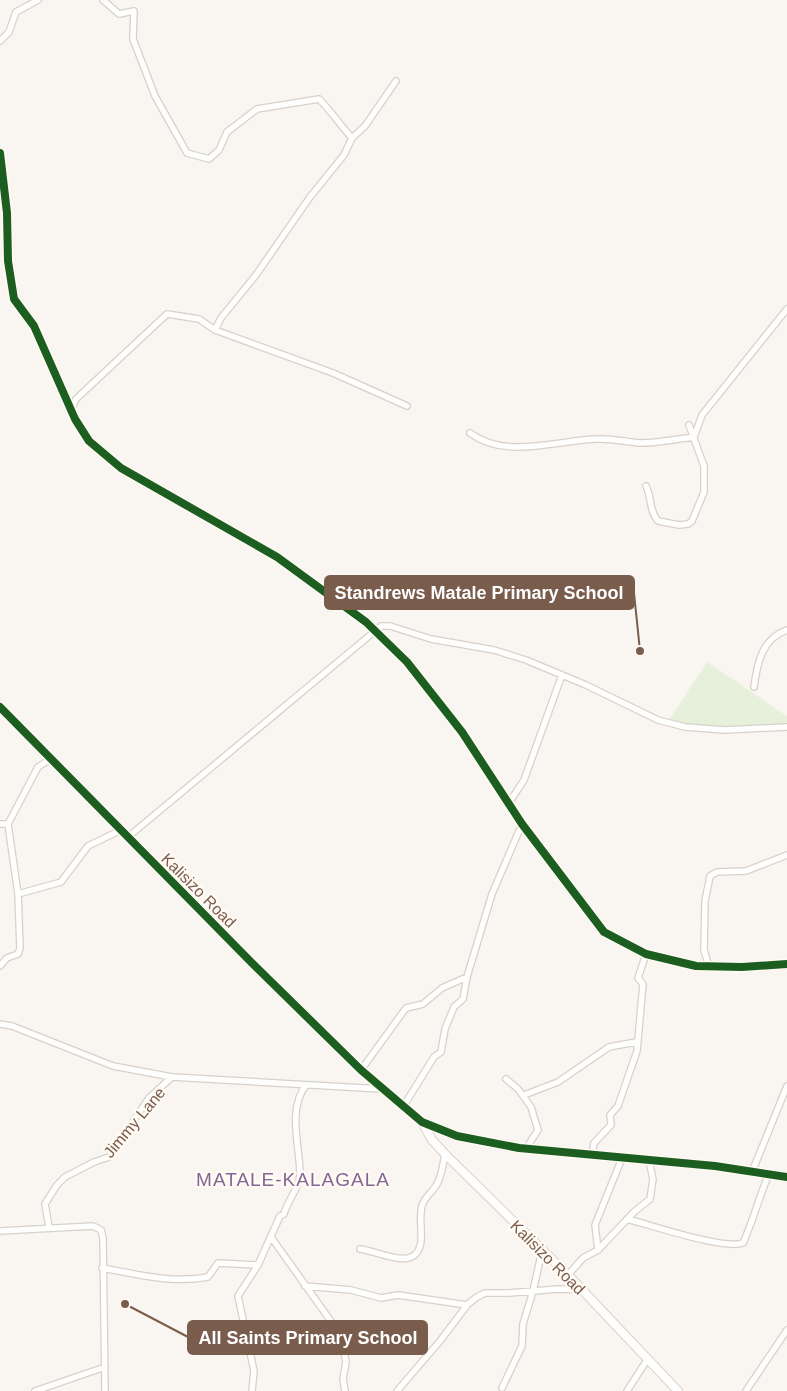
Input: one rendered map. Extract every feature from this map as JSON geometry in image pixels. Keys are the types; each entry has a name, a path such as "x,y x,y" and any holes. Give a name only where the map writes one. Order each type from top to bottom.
{"street":[{"path":"0,42 9,32 16,12 38,0"},
{"path":"103,0 119,14 134,12 133,39 155,96 187,153 209,159 219,150 227,132 257,109 295,105 319,99 338,118 340,124 352,138"},
{"path":"215,330 221,318 256,275 310,197 344,154 352,138 365,126 396,81"},
{"path":"0,153 7,213 8,261 14,299 34,326 71,410 89,441 120,468 278,557 374,631 407,662 462,732 522,824 604,932 646,954 696,966 787,964"},
{"path":"694,437 702,415 787,310"},
{"path":"71,410 76,399 166,314 200,319 215,330 333,373 407,406"},
{"path":"646,486 651,497 652,512 658,521 683,526 692,521 704,492 705,482 704,466 689,425"},
{"path":"470,433 487,444 505,446 561,445 598,439 647,442 694,437"},
{"path":"128,838 374,631 385,625 431,639 494,650 562,675 658,720 685,727 725,730 787,727"},
{"path":"754,687 758,662 768,642 787,630"},
{"path":"509,803 524,780 562,675"},
{"name":"Kalisizo Road","path":"0,707 52,758 120,830 361,1070 422,1122 432,1140 445,1154 568,1275 678,1391"},
{"path":"0,966 7,958 18,954 20,948 18,894 8,824 38,767 52,758"},
{"path":"0,824 8,824"},
{"path":"403,1107 434,1057 441,1052 445,1029 454,1007 463,999 466,977 492,894 522,824"},
{"path":"18,894 61,882 88,846 120,830"},
{"path":"709,967 704,950 705,901 710,876 716,872 746,871 787,855"},
{"path":"592,1155 594,1143 611,1124 610,1115 618,1106 637,1051 636,1042 642,1009 643,984 638,978 646,954"},
{"path":"361,1070 406,1008 423,1004 442,988 466,977"},
{"path":"0,1024 12,1026 113,1066 172,1077 381,1088"},
{"path":"524,1095 558,1082 609,1047 636,1042"},
{"name":"Jimmy Lane","path":"49,1227 45,1204 57,1185 65,1177 94,1162 109,1157 150,1098 172,1077"},
{"path":"506,1079 524,1095 532,1107 538,1130 529,1144 529,1149"},
{"path":"252,1391 254,1371 238,1296 258,1265 280,1216 284,1214 300,1176 296,1143 298,1102 299,1094 306,1085"},
{"path":"752,1172 787,1086"},
{"path":"422,1122 457,1136 529,1149 715,1166 787,1177"},
{"path":"360,1249 378,1251 401,1260 411,1259 417,1254 421,1243 422,1207 437,1185 445,1154"},
{"path":"598,1250 595,1224 622,1158"},
{"path":"568,1275 583,1258 598,1250 627,1219 650,1199 653,1179 649,1161"},
{"path":"627,1219 718,1243 738,1245 743,1243 750,1229 760,1195 769,1174"},
{"path":"0,1231 93,1226 100,1230 103,1238 105,1391"},
{"path":"272,1237 340,1334 346,1362 342,1379 345,1391"},
{"path":"502,1388 522,1346 523,1324 542,1251"},
{"path":"102,1268 148,1276 198,1279 208,1277 218,1263 258,1265"},
{"path":"305,1286 351,1290 381,1298 398,1295 467,1305"},
{"path":"397,1391 440,1341 467,1305 485,1293 558,1289 582,1290"},
{"path":"746,1391 787,1330"},
{"path":"628,1391 647,1360"},
{"path":"35,1391 105,1367"}],"green space":[{"path":"707,662 787,716 787,726 713,727 669,720"}],"cycle path":[{"path":"0,153 7,213 8,261 14,299 34,326 75,419 89,441 121,468 277,557 366,622 407,662 462,732 522,824 604,932 646,954 696,966 742,967 787,964"},
{"path":"0,707 252,963 361,1070 422,1122 457,1136 519,1148 715,1166 787,1177"}],"place":[{"name":"Standrews Matale Primary School","path":"640,651"},
{"name":"All Saints Primary School","path":"125,1304"}],"district":[{"name":"MATALE-KALAGALA","path":"293,1179"}]}
